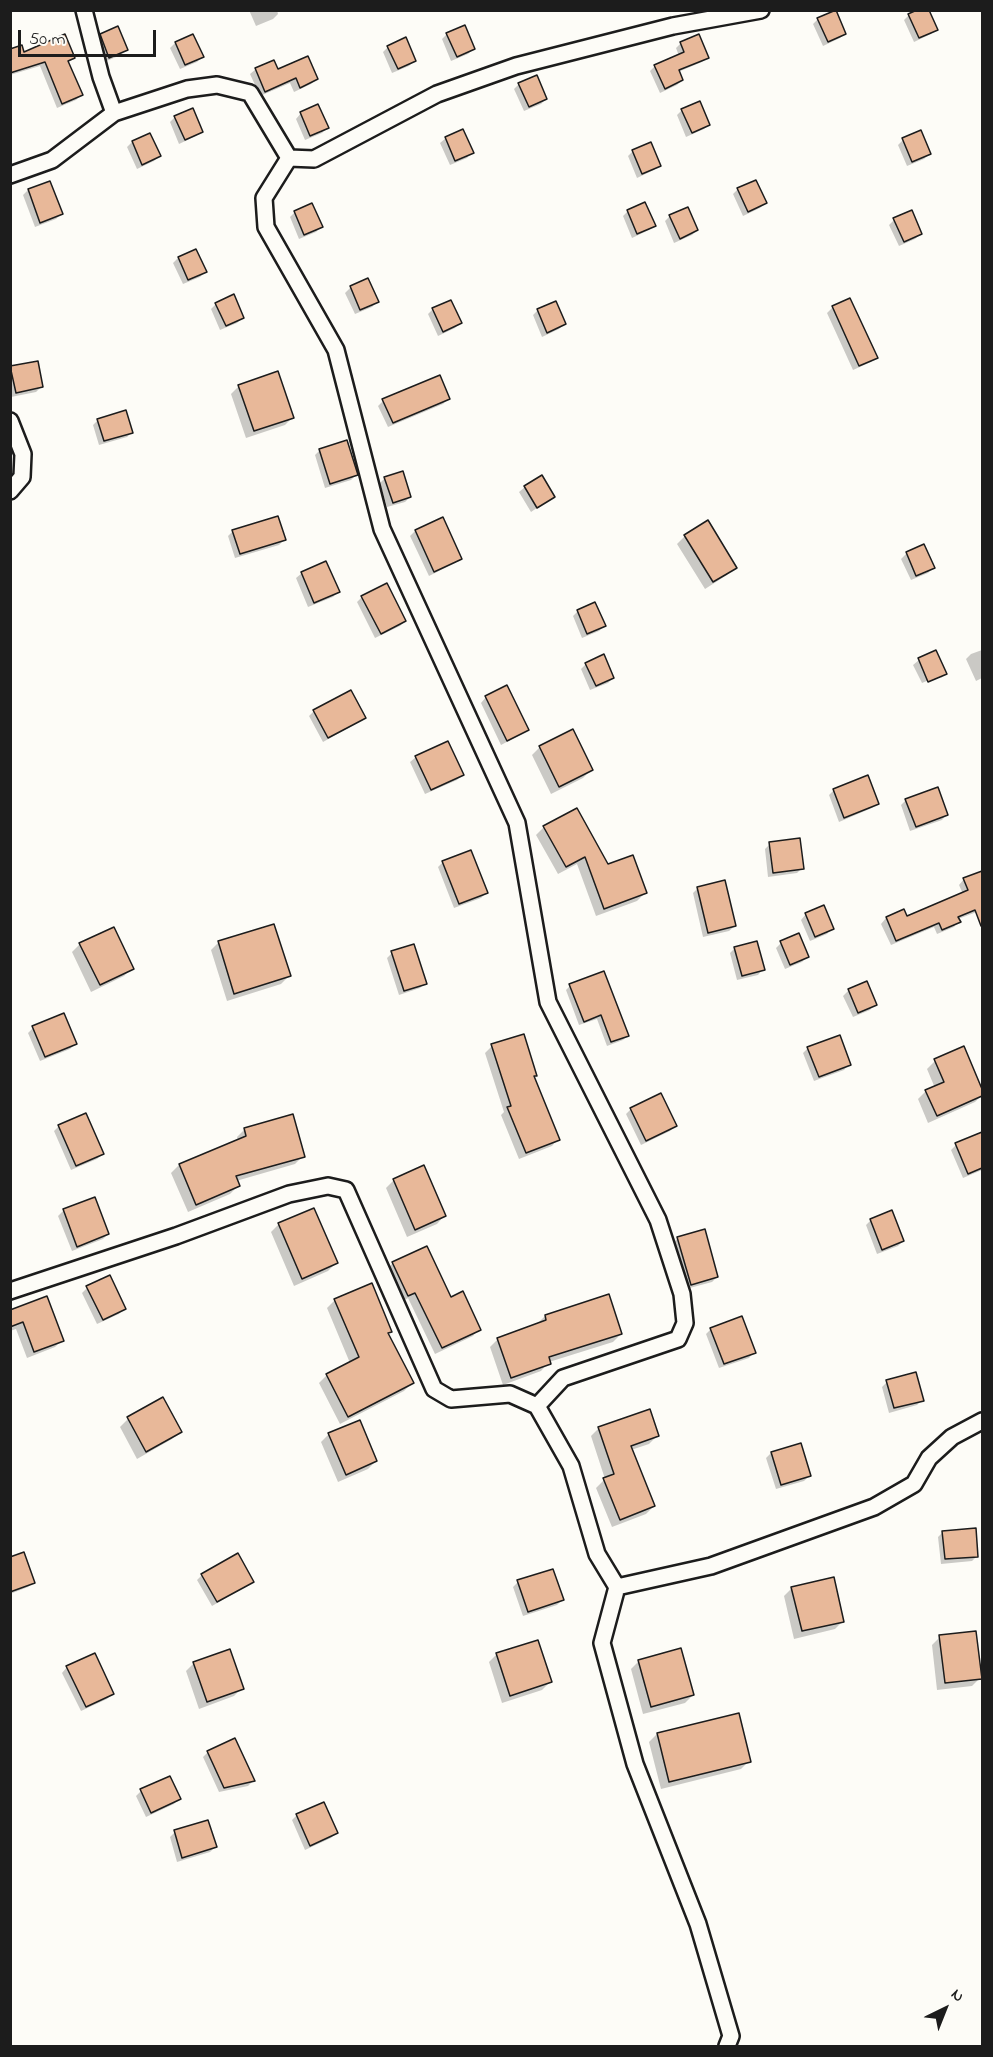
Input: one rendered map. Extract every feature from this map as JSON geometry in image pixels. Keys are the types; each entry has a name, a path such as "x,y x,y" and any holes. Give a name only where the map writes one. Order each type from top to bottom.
{"street":[{"path":"84,10 101,77 114,112"},
{"path":"289,158 314,159 437,94 516,66 673,26 761,10"},
{"path":"10,175 52,160 114,112 187,89 217,85 250,93 289,158"},
{"path":"289,158 264,198 266,227 336,350 382,529 517,823 548,1002 658,1220 682,1294 685,1323 678,1339 563,1378 537,1406"},
{"path":"10,421 23,454 22,477 10,490"},
{"path":"10,1291 176,1236 289,1194 328,1186 346,1190 434,1389 451,1399 510,1394 537,1406 571,1466 597,1554 617,1587 602,1643 635,1764 698,1924 731,2036 727,2046"},
{"path":"617,1587 711,1566 874,1507 914,1484 929,1458 952,1437 982,1421"}],"building":[{"path":"836,10 846,34 828,42 817,18"},
{"path":"917,10 929,10 938,30 919,38 908,14"},
{"path":"465,25 475,49 457,57 446,33"},
{"path":"118,26 128,50 109,58 100,34"},
{"path":"65,34 75,58 68,61 83,95 62,104 45,62 10,73 10,49 22,45 24,52"},
{"path":"193,34 204,57 185,65 175,42"},
{"path":"699,34 709,58 679,70 683,80 665,89 654,65 684,52 680,42"},
{"path":"406,37 416,61 398,69 387,46"},
{"path":"308,56 318,79 300,88 296,78 265,92 255,68 274,60 278,69"},
{"path":"537,75 547,99 529,107 518,83"},
{"path":"700,101 710,125 692,133 681,109"},
{"path":"318,104 329,128 310,136 300,112"},
{"path":"193,108 203,132 185,140 174,116"},
{"path":"463,129 474,153 455,161 445,137"},
{"path":"921,130 931,154 912,162 902,138"},
{"path":"150,133 161,156 142,165 132,141"},
{"path":"651,142 661,166 642,174 632,150"},
{"path":"756,180 767,203 748,212 737,188"},
{"path":"50,181 63,214 40,223 28,189"},
{"path":"645,202 656,226 637,234 627,210"},
{"path":"312,203 323,227 304,235 294,211"},
{"path":"688,207 698,230 680,239 669,215"},
{"path":"912,210 922,234 904,242 893,218"},
{"path":"196,249 207,272 188,280 178,257"},
{"path":"368,278 379,302 360,310 350,286"},
{"path":"234,294 244,318 226,326 215,303"},
{"path":"850,298 878,358 859,366 832,306"},
{"path":"451,300 462,323 443,332 432,308"},
{"path":"556,301 566,324 547,333 537,309"},
{"path":"38,361 43,387 16,393 10,366"},
{"path":"278,371 294,418 254,431 238,385"},
{"path":"440,375 450,399 393,423 382,399"},
{"path":"126,410 133,433 104,441 97,419"},
{"path":"347,440 358,475 330,484 319,449"},
{"path":"403,471 411,497 393,503 384,477"},
{"path":"542,475 555,497 537,508 524,486"},
{"path":"278,516 286,540 240,554 232,530"},
{"path":"443,517 462,559 434,572 415,530"},
{"path":"708,520 737,568 713,582 684,535"},
{"path":"924,544 935,568 916,576 906,552"},
{"path":"326,561 340,592 314,603 301,572"},
{"path":"387,583 406,621 381,634 361,596"},
{"path":"595,602 606,626 587,634 577,610"},
{"path":"936,650 947,674 928,682 918,658"},
{"path":"604,654 614,678 596,686 585,663"},
{"path":"507,685 529,730 507,741 485,696"},
{"path":"351,690 366,718 328,738 313,710"},
{"path":"573,729 593,770 559,787 539,746"},
{"path":"448,741 464,775 431,790 415,756"},
{"path":"868,775 879,804 844,818 833,789"},
{"path":"938,787 948,815 916,827 905,799"},
{"path":"577,808 608,864 633,855 647,893 604,909 585,857 566,867 543,826"},
{"path":"800,838 804,869 773,873 769,842"},
{"path":"471,850 488,893 459,904 442,861"},
{"path":"982,871 981,926 975,910 958,917 961,922 942,930 939,923 896,941 886,917 904,909 907,916 968,890 963,878"},
{"path":"725,880 736,926 708,933 697,887"},
{"path":"824,905 834,929 815,937 805,913"},
{"path":"274,924 291,976 234,994 218,941"},
{"path":"114,927 134,969 100,985 79,943"},
{"path":"799,933 809,957 790,965 780,941"},
{"path":"757,941 765,970 742,976 734,947"},
{"path":"414,944 427,984 404,991 391,951"},
{"path":"604,971 629,1036 611,1042 601,1015 584,1022 569,984"},
{"path":"867,981 877,1005 858,1013 848,989"},
{"path":"64,1013 77,1044 45,1057 32,1026"},
{"path":"524,1034 537,1076 534,1076 560,1140 526,1153 507,1107 511,1106 491,1044"},
{"path":"840,1035 851,1065 819,1077 807,1047"},
{"path":"964,1046 982,1089 982,1096 937,1116 925,1090 944,1082 934,1059"},
{"path":"661,1093 677,1126 646,1141 630,1108"},
{"path":"86,1113 104,1154 76,1166 58,1125"},
{"path":"293,1114 305,1157 236,1176 240,1186 196,1205 179,1164 246,1136 244,1128"},
{"path":"982,1132 982,1168 968,1174 955,1143"},
{"path":"424,1165 446,1216 415,1230 393,1179"},
{"path":"95,1197 109,1234 77,1247 63,1209"},
{"path":"314,1208 338,1263 302,1279 278,1223"},
{"path":"892,1210 904,1241 882,1250 870,1219"},
{"path":"705,1229 718,1277 691,1285 677,1237"},
{"path":"427,1246 451,1297 463,1291 481,1330 442,1348 415,1293 408,1296 392,1262"},
{"path":"110,1275 126,1309 103,1320 86,1286"},
{"path":"372,1283 392,1332 388,1333 414,1383 348,1417 326,1374 359,1357 334,1299"},
{"path":"609,1294 622,1334 549,1357 551,1364 511,1378 497,1338 546,1320 545,1315"},
{"path":"47,1296 64,1341 34,1352 23,1322 10,1327 10,1310"},
{"path":"742,1316 756,1353 724,1364 710,1328"},
{"path":"916,1372 924,1401 894,1408 886,1380"},
{"path":"163,1397 182,1432 146,1452 127,1417"},
{"path":"650,1409 659,1436 631,1446 655,1506 620,1520 603,1478 614,1474 598,1427"},
{"path":"360,1420 377,1461 346,1475 328,1433"},
{"path":"801,1443 811,1476 781,1485 771,1452"},
{"path":"976,1528 978,1557 945,1559 942,1531"},
{"path":"24,1552 35,1583 10,1592 10,1557"},
{"path":"238,1553 254,1582 217,1602 201,1574"},
{"path":"553,1569 564,1600 528,1612 517,1580"},
{"path":"834,1577 844,1622 802,1631 791,1587"},
{"path":"976,1631 982,1679 945,1683 939,1635"},
{"path":"538,1640 552,1682 510,1696 496,1653"},
{"path":"681,1648 694,1695 651,1707 638,1660"},
{"path":"230,1649 244,1689 207,1702 193,1662"},
{"path":"95,1653 114,1694 86,1707 66,1666"},
{"path":"739,1713 751,1762 669,1782 657,1733"},
{"path":"235,1738 255,1781 224,1788 207,1751"},
{"path":"170,1776 181,1799 151,1813 140,1789"},
{"path":"324,1802 338,1833 310,1846 296,1814"},
{"path":"208,1820 217,1847 182,1858 174,1830"}]}
